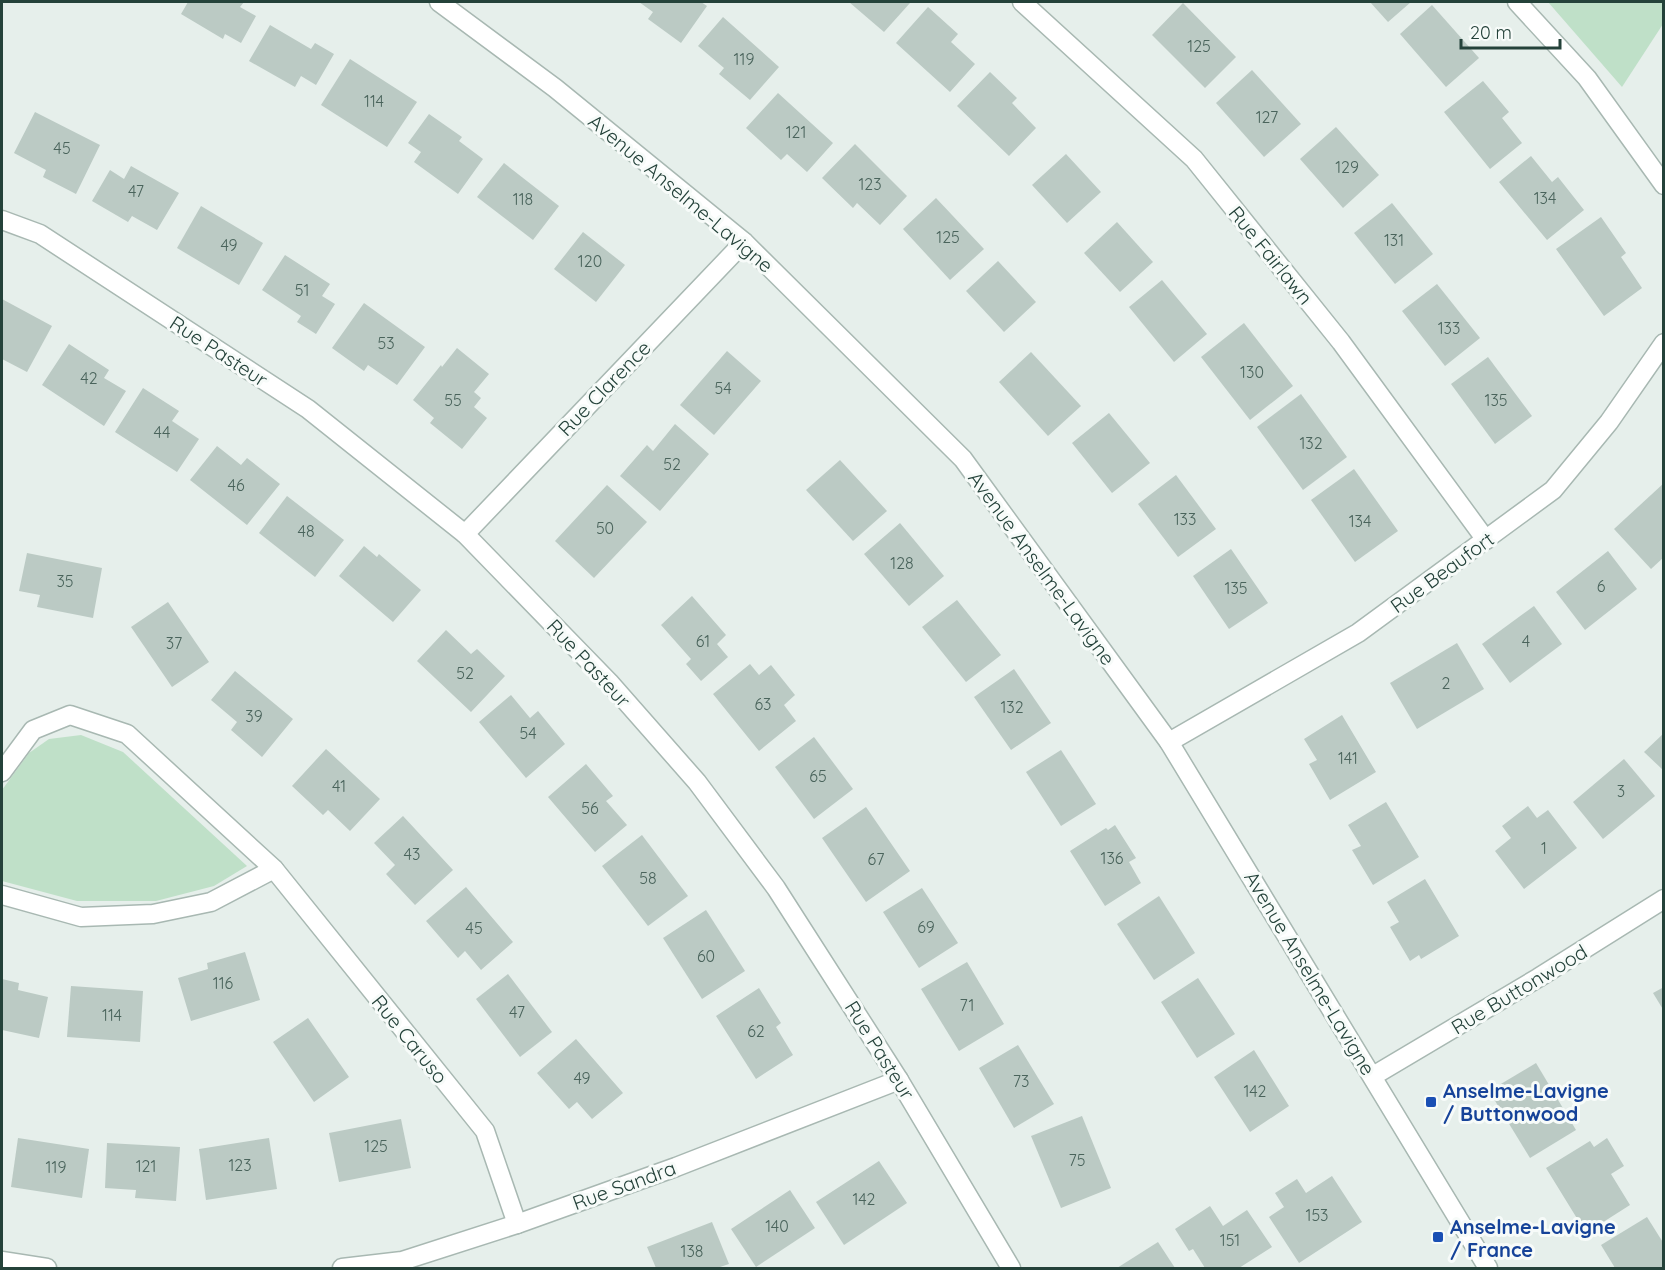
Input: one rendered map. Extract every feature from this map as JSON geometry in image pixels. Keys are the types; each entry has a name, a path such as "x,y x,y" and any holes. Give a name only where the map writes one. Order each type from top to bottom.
{"street":[{"name":"Avenue Anselme-Lavigne","path":"439,2 555,88 744,242 963,459 1169,742 1373,1076 1486,1268"},
{"name":"Rue Fairlawn","path":"1022,2 1194,159 1341,342 1486,540"},
{"path":"1517,2 1587,78 1664,184"},
{"name":"Rue Pasteur","path":"2,219 40,234 308,409 465,534 609,682 697,782 776,888 899,1080 1011,1269"},
{"name":"Rue Clarence","path":"465,534 744,242"},
{"name":"Rue Beaufort","path":"1169,742 1358,633 1552,490 1609,422 1664,342"},
{"name":"Rue Caruso","path":"2,772 33,730 70,716 127,735 274,869 485,1131 517,1224"},
{"path":"2,896 81,917 153,914 211,902 274,869"},
{"name":"Rue Buttonwood","path":"1373,1076 1538,978 1664,899"},
{"name":"Rue Sandra","path":"342,1269 402,1261 517,1224 676,1167 899,1080"},
{"path":"2,1261 47,1269"}],"green space":[{"path":"1548,2 1663,2 1663,24 1622,87"},
{"path":"81,735 123,752 247,866 214,886 156,901 77,901 2,881 2,790 29,753 49,739"}],"building":[{"path":"188,2 244,2 240,7 256,16 241,43 225,34 223,39 181,14"},
{"path":"639,2 701,2 707,6 681,43 648,19 653,12"},
{"path":"849,2 908,2 910,3 884,32"},
{"path":"1370,2 1411,2 1388,22"},
{"path":"1183,3 1236,57 1205,88 1152,35"},
{"path":"1432,5 1479,58 1446,87 1400,34"},
{"path":"928,7 958,34 951,42 975,64 950,92 896,43"},
{"path":"723,17 779,67 750,100 719,74 724,68 698,46"},
{"path":"270,25 311,49 315,43 334,54 316,85 301,76 295,87 249,61"},
{"path":"350,59 417,102 387,147 321,105"},
{"path":"1252,70 1301,124 1264,157 1216,103"},
{"path":"990,72 1017,98 1012,103 1036,128 1009,156 957,106"},
{"path":"1483,81 1509,112 1502,118 1522,143 1490,169 1444,112"},
{"path":"778,93 833,143 807,172 787,154 781,160 746,128"},
{"path":"35,112 100,145 76,194 43,177 46,170 14,153"},
{"path":"429,114 462,137 459,141 483,159 458,194 414,162 421,152 408,143"},
{"path":"1336,127 1379,175 1343,208 1300,159"},
{"path":"855,144 907,196 880,225 857,203 853,208 822,178"},
{"path":"1066,154 1101,192 1067,223 1032,185"},
{"path":"1531,156 1552,182 1558,177 1584,210 1547,240 1499,182"},
{"path":"504,163 559,206 533,240 477,197"},
{"path":"131,166 179,193 157,230 132,216 128,222 92,201 110,170 124,179"},
{"path":"936,198 984,249 950,280 903,229"},
{"path":"1392,203 1433,254 1395,284 1354,233"},
{"path":"201,206 263,243 239,285 177,248"},
{"path":"1601,217 1626,253 1621,257 1642,288 1604,316 1556,249"},
{"path":"1117,222 1153,262 1120,292 1084,253"},
{"path":"583,232 625,265 596,302 554,269"},
{"path":"285,255 330,284 322,296 335,304 316,334 297,322 301,316 262,290"},
{"path":"998,261 1036,302 1004,332 966,291"},
{"path":"1162,280 1207,334 1174,362 1129,307"},
{"path":"1437,284 1480,338 1445,366 1402,311"},
{"path":"2,299 52,326 27,372 2,359"},
{"path":"364,303 425,347 397,385 368,365 364,371 332,348"},
{"path":"1244,323 1293,386 1250,420 1201,357"},
{"path":"69,344 109,370 104,378 126,391 104,426 42,385"},
{"path":"457,348 489,374 474,392 481,398 474,407 487,418 462,449 430,423 434,418 413,400"},
{"path":"727,351 761,381 714,435 680,405"},
{"path":"1031,352 1081,406 1048,436 999,382"},
{"path":"1488,357 1532,416 1495,444 1451,384"},
{"path":"143,388 179,411 172,421 199,439 177,472 115,432"},
{"path":"1301,394 1347,457 1303,490 1257,427"},
{"path":"1109,413 1150,463 1112,493 1072,443"},
{"path":"675,424 709,454 660,511 620,476 647,445 653,451"},
{"path":"217,446 241,465 247,458 280,484 247,525 190,480"},
{"path":"840,460 887,511 853,541 806,490"},
{"path":"1354,469 1398,531 1355,562 1311,500"},
{"path":"1176,475 1216,529 1178,557 1138,504"},
{"path":"1664,483 1664,557 1651,569 1614,529"},
{"path":"607,485 647,522 594,578 555,541"},
{"path":"287,496 344,540 315,577 259,533"},
{"path":"900,523 944,576 909,606 864,554"},
{"path":"364,546 377,557 379,554 421,590 393,622 339,576"},
{"path":"1231,549 1268,603 1229,629 1193,576"},
{"path":"1608,551 1637,589 1585,630 1556,592"},
{"path":"27,553 102,568 93,618 37,607 40,595 19,591"},
{"path":"692,596 726,635 717,644 728,657 701,681 686,664 691,659 661,625"},
{"path":"957,600 1001,655 966,682 922,627"},
{"path":"168,602 209,662 172,687 131,627"},
{"path":"1534,606 1562,644 1510,683 1482,644"},
{"path":"446,630 471,654 477,649 505,676 471,712 417,661"},
{"path":"1457,643 1484,689 1417,729 1390,683"},
{"path":"750,664 759,675 771,665 795,695 784,705 796,721 759,751 713,694"},
{"path":"1014,669 1051,723 1011,750 974,697"},
{"path":"235,671 293,719 262,757 231,730 237,722 211,700"},
{"path":"511,695 530,718 538,711 565,744 526,778 479,722"},
{"path":"1342,715 1376,772 1330,800 1309,764 1317,760 1304,739"},
{"path":"1664,733 1664,771 1644,752"},
{"path":"814,737 853,789 814,819 775,767"},
{"path":"326,749 380,799 350,831 328,810 323,815 292,786"},
{"path":"1061,750 1096,804 1061,826 1026,772"},
{"path":"1624,759 1655,796 1603,839 1573,802"},
{"path":"586,764 613,796 606,801 627,825 595,852 548,797"},
{"path":"1386,802 1419,857 1373,885 1352,850 1361,846 1348,825"},
{"path":"1528,806 1537,818 1548,810 1577,848 1524,889 1495,851 1511,838 1502,826"},
{"path":"866,807 910,871 866,902 822,838"},
{"path":"403,816 453,870 415,905 386,874 395,865 374,843"},
{"path":"1115,825 1136,858 1129,862 1141,883 1105,906 1070,851 1106,828 1108,830"},
{"path":"642,835 688,896 648,926 602,866"},
{"path":"1425,879 1459,936 1421,959 1419,955 1410,961 1390,927 1399,922 1387,902"},
{"path":"466,887 513,942 481,970 465,951 458,958 426,921"},
{"path":"922,888 958,943 919,968 883,912"},
{"path":"1159,896 1195,953 1154,980 1117,924"},
{"path":"706,910 745,971 702,999 663,938"},
{"path":"245,952 260,1000 191,1021 178,978 208,969 207,963"},
{"path":"967,962 1004,1024 959,1051 921,989"},
{"path":"508,974 552,1032 520,1057 476,999"},
{"path":"1198,978 1235,1034 1197,1058 1161,1002"},
{"path":"2,979 19,983 18,990 48,997 39,1038 2,1030"},
{"path":"71,986 143,991 140,1042 67,1037"},
{"path":"1664,987 1664,1011 1653,993"},
{"path":"759,988 781,1023 776,1027 793,1055 756,1079 716,1016"},
{"path":"308,1018 349,1077 314,1102 273,1042"},
{"path":"576,1039 623,1093 592,1119 577,1102 569,1109 537,1073"},
{"path":"1018,1045 1054,1104 1014,1128 979,1068"},
{"path":"1254,1050 1289,1106 1250,1132 1214,1077"},
{"path":"1536,1063 1576,1130 1530,1158 1489,1091"},
{"path":"1082,1116 1111,1188 1061,1208 1031,1136"},
{"path":"401,1119 411,1168 339,1182 329,1133"},
{"path":"18,1138 89,1149 82,1198 11,1187"},
{"path":"269,1138 277,1189 206,1200 199,1149"},
{"path":"1607,1138 1624,1166 1611,1174 1630,1205 1586,1233 1546,1168 1590,1141 1594,1147"},
{"path":"107,1143 180,1147 176,1201 135,1198 136,1190 105,1188"},
{"path":"879,1161 907,1203 844,1245 816,1202"},
{"path":"1332,1176 1362,1222 1299,1263 1269,1217 1284,1207 1275,1193 1297,1179 1306,1193"},
{"path":"790,1190 815,1228 756,1267 731,1229"},
{"path":"1210,1206 1223,1226 1247,1210 1272,1247 1239,1268 1205,1268 1193,1249 1189,1251 1175,1229"},
{"path":"1647,1217 1664,1244 1664,1268 1615,1268 1601,1245"},
{"path":"712,1222 729,1264 717,1268 656,1268 647,1247"},
{"path":"1158,1242 1175,1268 1117,1268"}],"place":[{"name":"Anselme-Lavigne / Buttonwood","path":"1431,1102"},
{"name":"Anselme-Lavigne / France","path":"1438,1237"}]}
